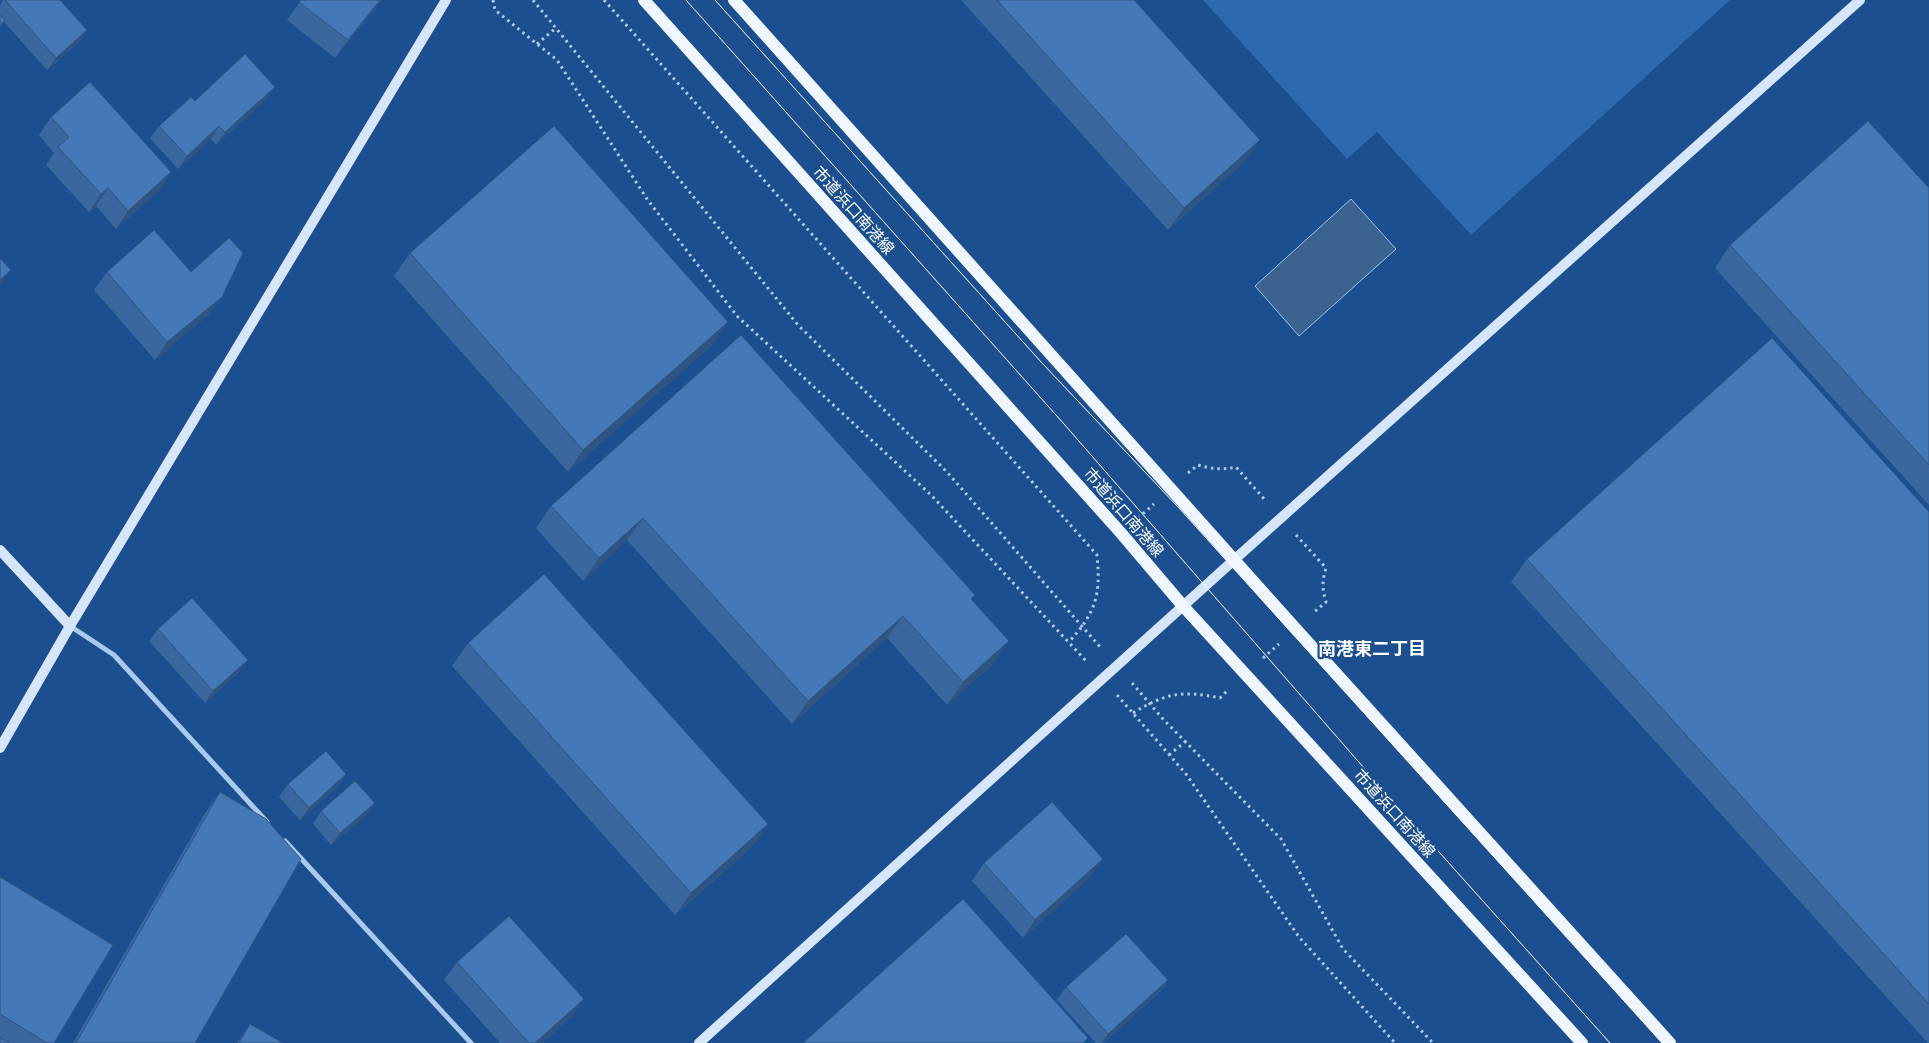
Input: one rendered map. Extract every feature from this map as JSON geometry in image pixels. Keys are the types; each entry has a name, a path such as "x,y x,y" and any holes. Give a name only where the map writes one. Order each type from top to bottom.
{"main road":[{"name":"市道浜口南港線","path":"644,0 1122,533 1184,606 1582,1043"},
{"path":"734,0 1234,560 1670,1043"}],"street":[{"path":"0,748 70,626 446,0"},
{"path":"700,1043 1234,560 1860,0"},
{"path":"0,550 70,626 114,655 269,823"},
{"path":"282,838 471,1043"}],"path":[{"path":"493,0 495,10 558,60 647,199 737,316 932,495 1070,642 1085,624 1096,602 1099,578 1097,555 604,0"},
{"path":"533,0 798,325 947,472 1102,649"},
{"path":"537,44 556,28"},
{"path":"1097,555 1198,465 1217,469 1236,467"},
{"path":"1326,568 1322,591 1326,602 1220,698 1197,693 1174,694 1153,701 1133,713 1186,774 1299,937 1395,1043"},
{"path":"1126,677 1281,839 1343,949 1433,1043"},
{"path":"1169,755 1186,741"}],"shaded area":[{"path":"1203,0 1730,0 1471,235 1377,132 1347,159"},
{"path":"1351,199 1396,249 1299,336 1255,286"}],"building":[{"path":"5,0 60,0 87,30 56,58"},
{"path":"301,0 380,0 348,40 299,2"},
{"path":"997,0 1134,0 1260,140 1184,208"},
{"path":"0,15 5,20 0,25"},
{"path":"245,54 275,87 225,132 219,126 187,156 159,126 191,97 195,101"},
{"path":"90,82 171,172 128,211 108,188 101,194 58,147 69,137 51,117"},
{"path":"1868,121 1929,187 1929,465 1730,245"},
{"path":"554,126 728,322 583,450 410,253"},
{"path":"154,230 191,272 229,238 243,253 222,297 167,342 107,272"},
{"path":"0,258 11,270 0,280"},
{"path":"741,335 975,595 971,599 1009,641 963,682 903,616 808,701 643,518 599,558 551,506"},
{"path":"1772,338 1929,512 1929,1004 1527,559"},
{"path":"544,574 768,824 691,893 468,643"},
{"path":"192,598 248,660 213,691 158,629"},
{"path":"326,751 346,774 309,808 288,784"},
{"path":"355,781 375,803 340,833 321,811"},
{"path":"220,792 266,819 301,859 195,1043 76,1043"},
{"path":"1052,802 1103,859 1035,920 984,863"},
{"path":"0,877 113,945 54,1043 47,1043 0,1014"},
{"path":"963,899 1088,1038 1083,1043 803,1043"},
{"path":"509,916 584,999 535,1043 529,1043 457,962"},
{"path":"1126,934 1168,980 1108,1034 1066,987"},
{"path":"250,1024 283,1043 239,1043"},
{"path":"0,1038 10,1043 0,1043"}],"tram line":[{"path":"686,0 1064,424 1371,776 1610,1043"},
{"path":"715,0 1042,363 1178,507 1662,1043"}],"district":[{"name":"南港東二丁目","path":"1372,649"}]}
